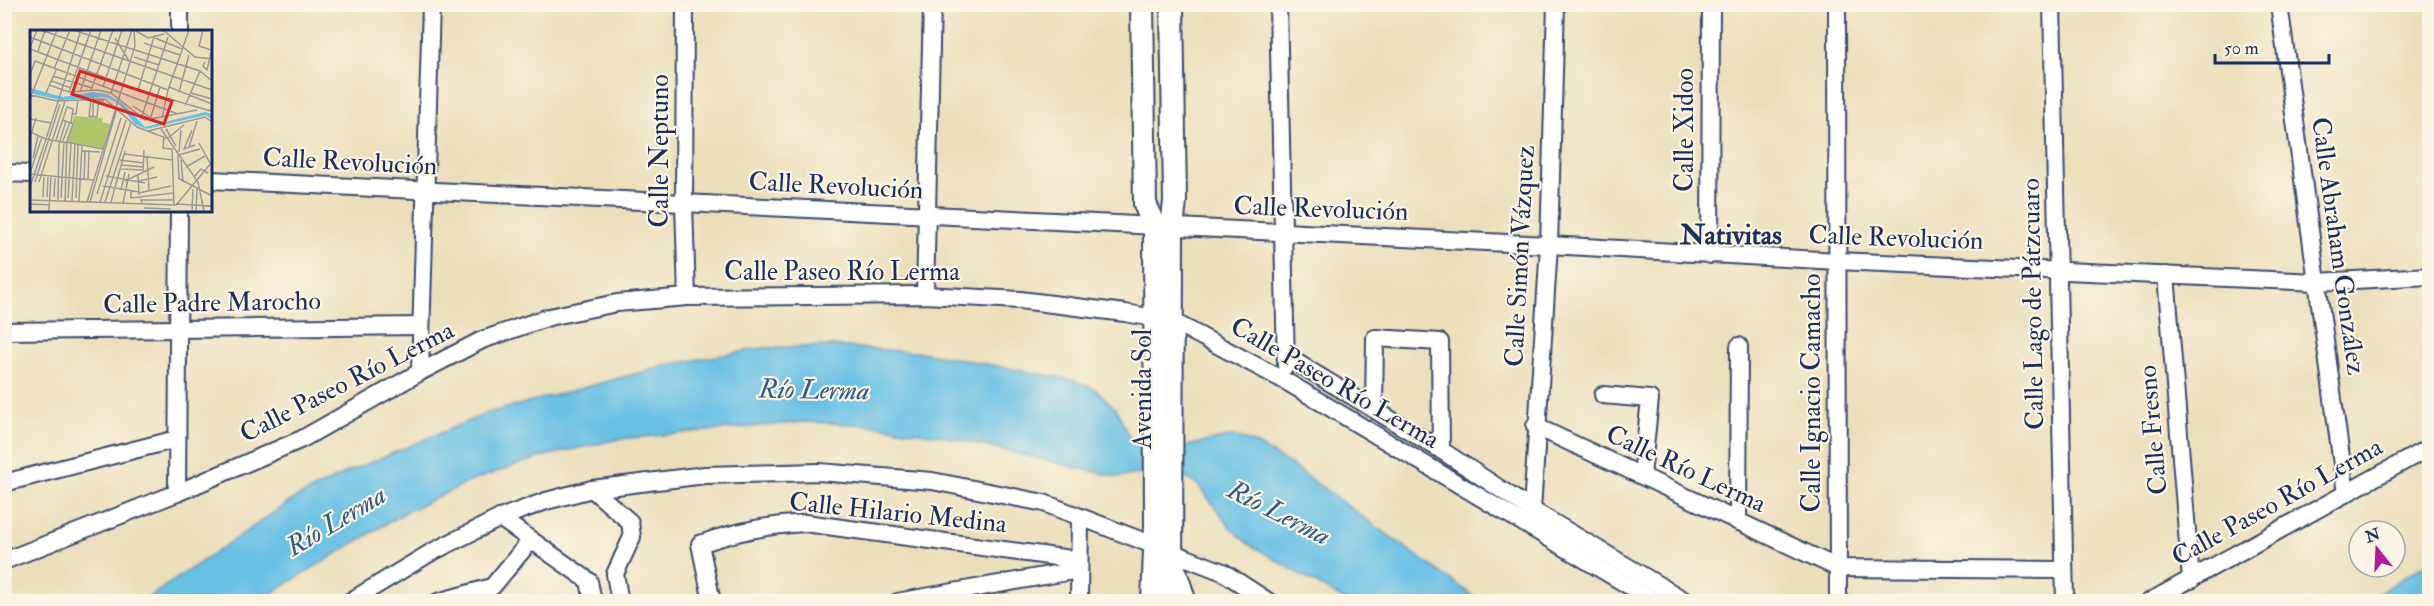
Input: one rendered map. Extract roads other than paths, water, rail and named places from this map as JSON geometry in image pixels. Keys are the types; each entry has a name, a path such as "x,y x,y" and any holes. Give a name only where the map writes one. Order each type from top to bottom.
{"street":[{"path":"180,4 180,30"},
{"path":"420,372 430,4"},
{"name":"Calle Neptuno","path":"685,4 684,204 687,297"},
{"path":"925,295 932,4"},
{"path":"1142,4 1145,204 1163,228 1175,201 1172,4"},
{"path":"1278,4 1286,362 1374,408 1532,510 1687,602"},
{"name":"Calle Simón Vázquez","path":"1532,510 1535,426 1548,245 1556,4"},
{"name":"Calle Xidoo","path":"1710,255 1711,4"},
{"name":"Calle Ignacio Camacho","path":"1837,4 1838,602"},
{"name":"Calle Lago de Pátzcuaro","path":"2052,4 2065,602"},
{"name":"Calle Abraham González","path":"2279,4 2346,494"},
{"path":"4,173 30,174"},
{"name":"Calle Revolución","path":"212,180 1548,245 1710,255 2317,282 2430,276"},
{"path":"177,493 178,212"},
{"name":"Avenida Sol","path":"1163,228 1163,537"},
{"name":"Calle Fresno","path":"2166,275 2191,580"},
{"name":"Calle Paseo Río Lerma","path":"4,561 177,493 302,439 420,372 482,340 549,317 617,303 687,297 925,295 1020,300 1163,319 1287,382 1656,602"},
{"name":"Calle Padre Marocho","path":"4,331 421,326"},
{"path":"1374,408 1375,338 1440,342 1441,450"},
{"path":"1738,522 1739,346"},
{"path":"1603,394 1650,399 1642,476"},
{"name":"Calle Río Lerma","path":"1535,426 1838,568 2064,570"},
{"path":"4,483 177,439"},
{"name":"Calle Paseo Río Lerma","path":"2149,602 2430,447"},
{"path":"349,602 430,553 500,518 546,501 592,489 705,475 819,472 932,481 1044,503 1080,516 1163,537 1269,602"},
{"path":"592,489 630,522 632,537 615,574 620,602"},
{"path":"1079,602 1080,516"},
{"path":"500,518 589,581 593,602"},
{"name":"Calle Hilario Medina","path":"712,602 700,544 734,532 770,525 805,523 1078,565"},
{"path":"1153,602 1163,537"},
{"path":"1163,537 1172,602"},
{"path":"1163,537 1188,602"},
{"path":"438,602 494,594 531,540"},
{"path":"897,602 1078,565"},
{"path":"589,581 615,574"}],"water":[{"name":"Río Lerma","path":"833,346 927,353 1073,380 1095,389 1116,409 1132,442 1145,447 1182,447 1233,436 1254,443 1292,466 1480,601 1346,601 1247,543 1231,528 1198,485 1179,474 1158,472 1117,477 939,435 871,425 805,422 619,439 540,457 469,482 404,513 258,601 142,602 294,499 350,471 488,413 672,364 763,348"},
{"path":"2429,562 2429,601 2366,601 2402,579 2407,579 2407,576"}],"district":[{"name":"Nativitas","path":"1731,235"}]}
